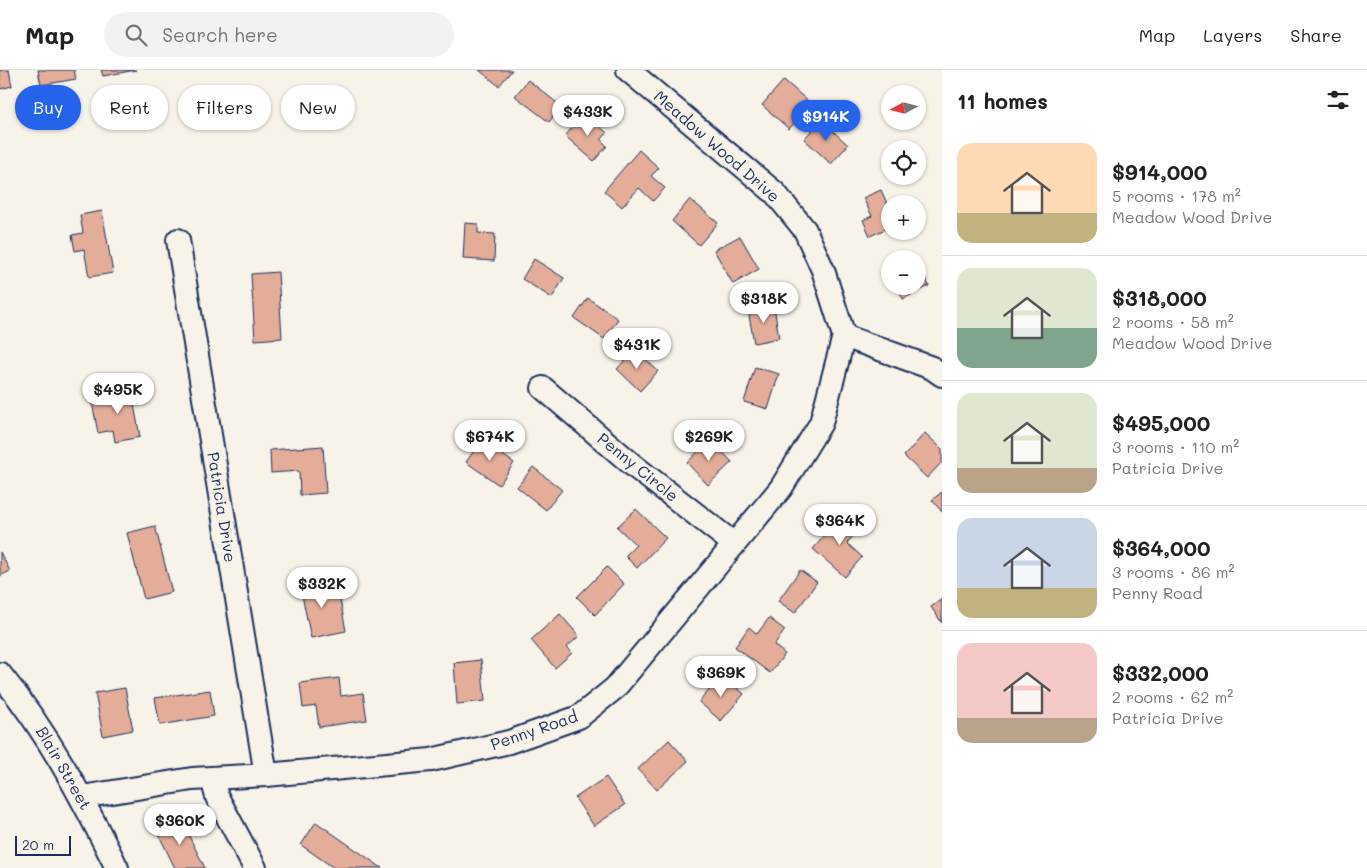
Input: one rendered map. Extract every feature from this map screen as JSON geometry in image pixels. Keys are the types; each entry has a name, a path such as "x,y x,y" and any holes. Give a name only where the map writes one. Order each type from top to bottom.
{"street":[{"name":"Meadow Wood Drive","path":"628,70 775,193 805,230 823,270 844,336"},
{"name":"Patricia Drive","path":"178,240 266,775"},
{"path":"844,336 932,368 942,375"},
{"name":"Penny Road","path":"82,798 192,779 266,775 431,760 509,742 579,717 615,688 780,488 821,423 844,336"},
{"name":"Penny Circle","path":"543,388 634,466 734,544"},
{"name":"Blair Street","path":"0,674 30,711 82,798 118,868"},
{"path":"212,778 217,797 255,868"}],"building":[{"path":"0,70 9,70 12,86 0,89"},
{"path":"38,70 74,70 76,79 41,85"},
{"path":"101,70 136,70 103,76"},
{"path":"479,70 512,70 499,86"},
{"path":"528,80 561,106 549,122 515,96"},
{"path":"784,80 811,104 789,129 762,105"},
{"path":"585,113 607,133 601,140 607,146 594,161 565,136"},
{"path":"821,120 848,145 831,164 804,139"},
{"path":"639,150 659,168 651,176 665,188 653,201 639,188 622,207 604,191"},
{"path":"881,190 883,195 881,195 881,231 870,236 863,220 872,216 863,198"},
{"path":"690,199 718,223 699,245 672,221"},
{"path":"102,211 113,273 89,277 84,249 75,251 72,235 83,233 80,215"},
{"path":"465,223 478,224 478,233 495,234 494,261 463,259"},
{"path":"740,236 759,269 733,284 714,250"},
{"path":"534,259 564,278 552,298 522,279"},
{"path":"278,272 282,338 255,340 251,274"},
{"path":"901,295 911,295 903,299"},
{"path":"588,298 618,319 604,339 574,318"},
{"path":"774,306 779,338 754,343 748,310"},
{"path":"635,349 658,371 640,391 617,369"},
{"path":"755,367 779,374 768,409 744,402"},
{"path":"130,383 140,437 115,442 113,430 98,433 92,402 116,398 114,386"},
{"path":"925,433 942,449 942,462 927,478 904,456"},
{"path":"710,439 732,462 708,485 687,463"},
{"path":"482,440 514,463 499,485 466,462"},
{"path":"323,446 326,493 300,495 299,471 271,473 270,450"},
{"path":"533,467 562,490 546,510 517,487"},
{"path":"942,492 942,512 932,500"},
{"path":"636,509 666,538 637,568 625,556 636,545 617,527"},
{"path":"844,513 861,527 847,543 862,557 845,577 813,549"},
{"path":"155,526 172,592 144,599 127,533"},
{"path":"0,552 10,571 0,576"},
{"path":"607,567 624,584 595,615 577,597"},
{"path":"800,570 817,582 795,613 778,601"},
{"path":"322,577 326,597 339,594 346,631 311,638 299,581"},
{"path":"942,599 942,623 931,607"},
{"path":"560,614 579,636 567,647 572,653 555,668 531,640"},
{"path":"769,618 785,630 774,645 785,654 770,673 735,647 749,627 757,634"},
{"path":"481,660 485,701 457,704 454,663"},
{"path":"722,675 744,694 721,721 699,702"},
{"path":"339,678 341,696 363,693 367,720 319,727 316,706 303,708 300,683"},
{"path":"125,688 133,730 103,736 95,693"},
{"path":"210,690 214,716 160,725 155,698"},
{"path":"669,740 688,761 657,790 638,769"},
{"path":"606,777 625,805 594,826 575,798"},
{"path":"180,818 205,868 175,868 156,829"},
{"path":"316,822 382,868 334,868 301,845"}]}
